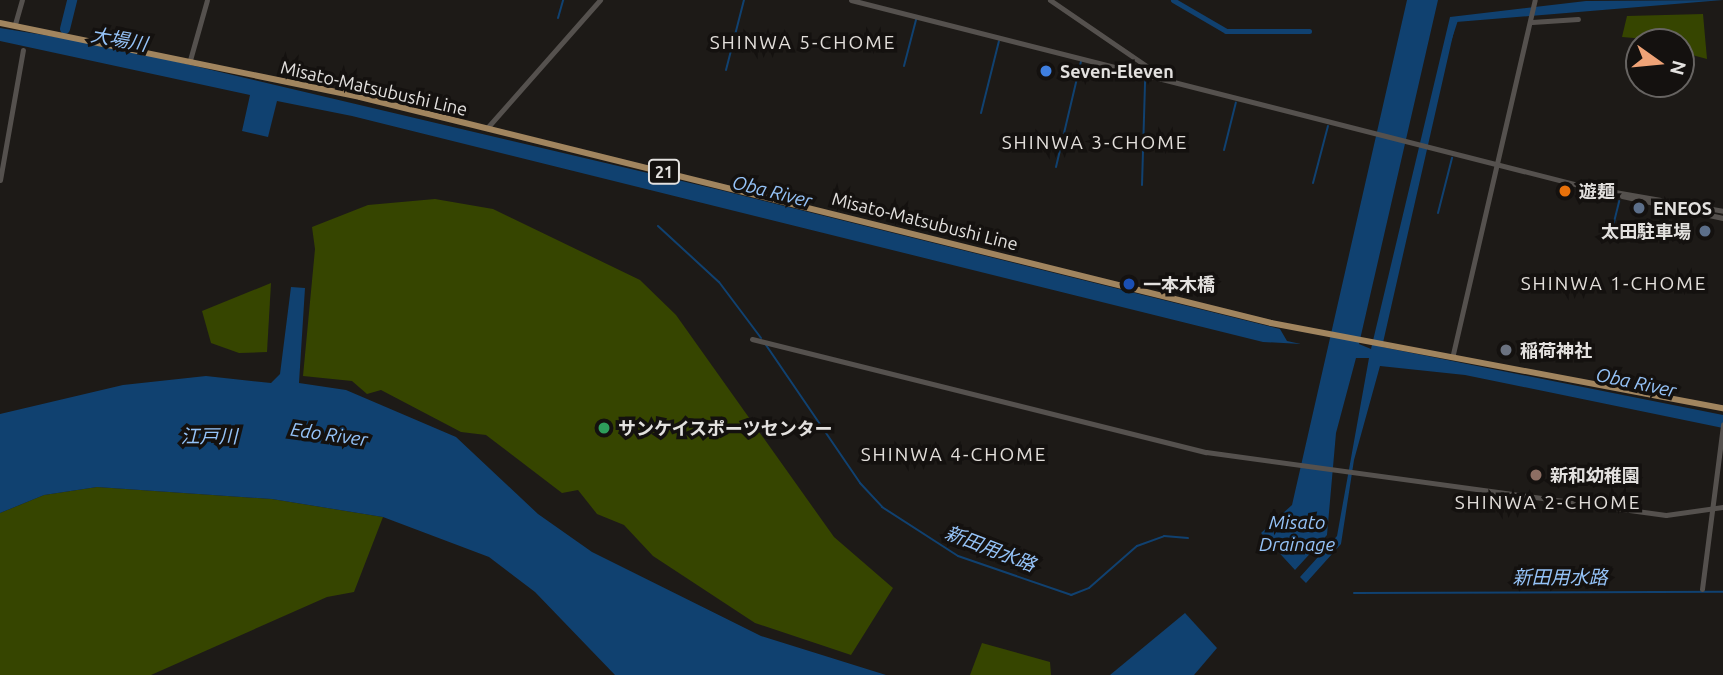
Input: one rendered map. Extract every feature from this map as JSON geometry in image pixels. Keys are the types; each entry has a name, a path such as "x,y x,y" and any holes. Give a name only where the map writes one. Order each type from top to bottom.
{"main road":[{"name":"Misato-Matsubushi Line","path":"0,23 190,60 487,128 1326,334 1453,354 1723,408"}],"street":[{"path":"15,24 22,0"},
{"path":"190,60 206,0"},
{"path":"487,128 600,0"},
{"path":"851,0 1595,189 1723,218"},
{"path":"1050,0 1167,80"},
{"path":"1453,354 1500,164 1535,2"},
{"path":"1532,21 1578,19"},
{"path":"0,180 23,50"},
{"path":"1595,189 1723,211"},
{"path":"752,340 1204,451 1666,515 1723,507"},
{"path":"1702,589 1722,427"}],"green space":[{"path":"1703,14 1707,59 1695,56 1695,28 1625,28 1625,37 1622,37 1627,16"},
{"name":"サンケイスポーツセンター","path":"435,199 493,209 640,280 676,315 834,537 893,588 851,655 755,623 653,556 624,525 597,514 578,490 562,493 486,435 461,432 381,390 367,394 352,381 303,376 315,249 312,227 368,205"},
{"path":"271,283 267,352 239,353 211,343 202,311"},
{"path":"97,487 272,499 383,517 354,592 327,597 151,675 0,675 0,513 44,495"},
{"path":"982,643 1050,662 1051,675 970,675"}],"water":[{"name":"Misato Drainage","path":"1407,0 1438,0 1359,344 1371,349 1450,17 1586,1 1723,0 1456,22 1382,347 1723,415 1723,428 1465,375 1380,366 1354,460 1341,544 1306,583 1300,577 1337,536 1369,358 1356,358 1336,433 1327,535 1295,570 1261,533 1292,505"},
{"path":"0,28 106,45 720,190 1280,329 1287,341 1301,344 1263,342 352,116 277,101 268,137 242,131 250,95 0,41"},
{"name":"江戸川","path":"291,287 305,288 299,383 346,390 456,437 538,514 592,552 761,636 886,675 615,675 535,592 489,557 383,517 272,499 97,487 44,495 0,513 0,414 123,385 206,376 271,383 280,374"},
{"path":"1185,613 1217,648 1194,675 1110,675"}],"waterway":[{"path":"65,29 72,0"},
{"path":"558,18 563,0"},
{"path":"726,70 744,0"},
{"path":"1173,0 1226,31 1309,31"},
{"path":"904,66 916,20"},
{"path":"1446,54 1457,20"},
{"path":"981,113 999,41"},
{"path":"1056,167 1081,61"},
{"path":"1142,185 1145,81"},
{"path":"1224,150 1236,102"},
{"path":"1313,183 1328,126"},
{"path":"1438,213 1452,158"},
{"path":"1612,230 1619,201"},
{"name":"新田用水路","path":"658,226 719,282 761,338"},
{"name":"新田用水路","path":"766,345 860,483 882,507 958,556 1071,595 1089,588 1137,546 1164,536 1188,538"},
{"name":"新田用水路","path":"1354,593 1723,592"}],"place":[{"name":"Seven-Eleven","path":"1046,71"},
{"name":"遊麺","path":"1565,191"},
{"name":"ENEOS","path":"1639,208"},
{"name":"太田駐車場","path":"1705,231"},
{"name":"一本木橋","path":"1129,284"},
{"name":"稲荷神社","path":"1506,350"},
{"name":"サンケイスポーツセンター","path":"604,428"},
{"name":"新和幼稚園","path":"1536,475"}],"district":[{"name":"SHINWA 5-CHOME","path":"803,43"},
{"name":"SHINWA 3-CHOME","path":"1095,143"},
{"name":"SHINWA 1-CHOME","path":"1614,284"},
{"name":"SHINWA 4-CHOME","path":"954,455"},
{"name":"SHINWA 2-CHOME","path":"1548,503"}],"water label":[{"name":"大場川","path":"119,40"},
{"name":"Oba River","path":"772,192"},
{"name":"Oba River","path":"1636,383"},
{"name":"Edo River","path":"329,435"}]}
